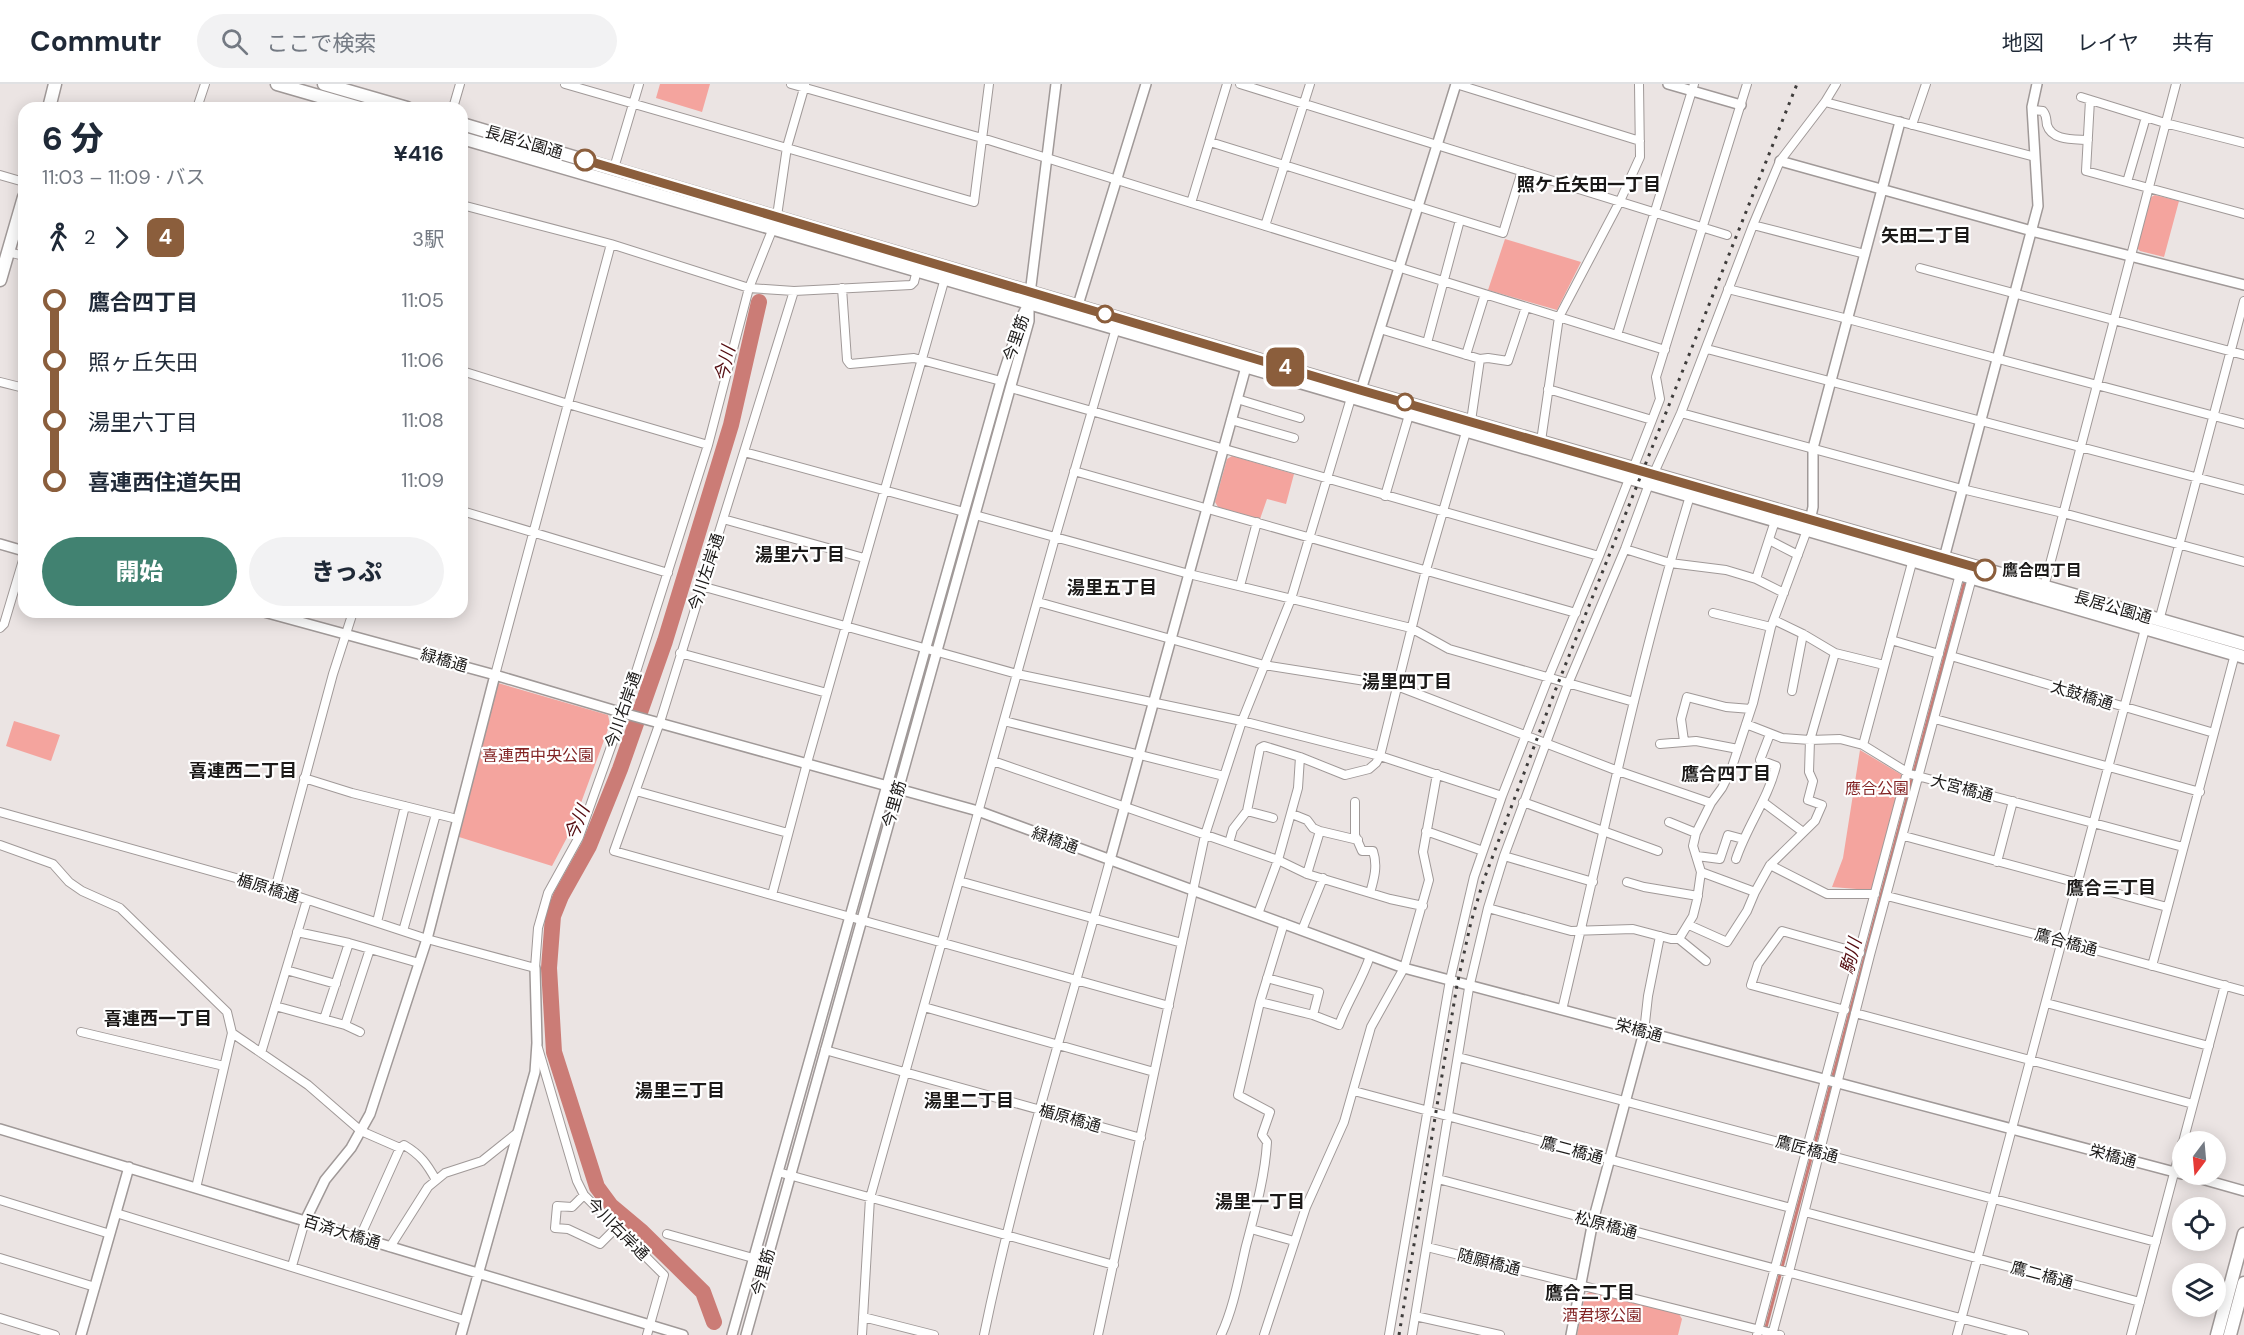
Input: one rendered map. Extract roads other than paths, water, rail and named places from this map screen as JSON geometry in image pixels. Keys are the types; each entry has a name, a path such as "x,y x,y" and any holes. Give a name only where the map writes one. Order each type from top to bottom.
{"main road":[{"path":"50,102 55,84"},
{"path":"277,84 339,102"},
{"path":"324,84 349,88 389,102"},
{"name":"長居公園通","path":"468,126 614,168 917,270 1030,297 1078,304 1356,394 1409,415 1541,441 1632,473"},
{"name":"長居公園通","path":"468,140 775,222 1030,297 1116,328 1246,367 1356,394 1469,426 1968,570 2145,629 2241,652"},
{"path":"0,280 18,218"},
{"name":"長居公園通","path":"1652,479 1690,496 1775,521 1809,524 1913,560 1943,563"},
{"name":"長居公園通","path":"1968,570 2044,587 2159,621 2241,652"},
{"path":"2217,1335 2244,1233"},
{"path":"2230,1335 2244,1283"}],"street":[{"path":"199,102 205,84"},
{"path":"455,102 460,84"},
{"path":"565,84 974,202 989,84"},
{"path":"614,168 639,84"},
{"path":"791,84 805,86 982,138 1665,350"},
{"path":"1030,297 1056,84"},
{"path":"1078,304 1146,84"},
{"path":"1191,202 1227,84"},
{"path":"1240,84 1727,234"},
{"path":"1265,226 1310,84"},
{"path":"1098,1335 1205,835 1242,721 1291,599 1326,479 1380,329 1456,84 1640,141"},
{"path":"1541,441 1559,317 1620,201 1640,157 1639,84"},
{"path":"1668,84 1693,87 1741,105"},
{"path":"1389,1335 1426,1111 1465,909 1502,796 1660,399 1656,377 1747,84"},
{"path":"1412,1335 1470,985 1488,908 1504,856 1568,684 1707,349 1728,289 1780,161 1836,84"},
{"path":"1912,125 1926,84"},
{"path":"1943,563 2038,206 2032,110 2034,84"},
{"path":"2044,587 2176,84"},
{"name":"今川右岸通","path":"650,1324 664,1275 584,1195 577,1181 544,1072 537,1043 535,968 538,928 548,893 579,837 623,713 668,573 708,445 749,288 775,222 787,147 805,86"},
{"path":"1617,335 1693,87"},
{"path":"2081,98 2244,143"},
{"path":"2090,100 2086,171 2244,214"},
{"path":"1825,102 2035,157"},
{"path":"2032,110 2043,111 2046,114 2048,127 2053,134 2088,141"},
{"path":"2127,182 2146,117"},
{"path":"1679,939 1689,925 1698,896 1701,872 1694,846 1696,833 1711,803 1727,779 1738,749 1751,709 1772,624 1809,524 1813,507 1813,448 1900,122"},
{"path":"1210,142 1503,233 1522,171"},
{"path":"1780,161 2032,231 2244,285"},
{"path":"0,175 18,180"},
{"path":"468,207 610,244 749,288 794,291 911,285 917,270"},
{"path":"1427,343 1460,220"},
{"path":"1753,225 1865,254"},
{"path":"292,1266 305,1221 325,1180 351,1148 370,1114 427,939 532,532 610,244"},
{"path":"8,252 18,254"},
{"path":"1920,268 2244,354"},
{"path":"945,278 883,490 772,895 1169,1006"},
{"path":"842,288 847,360 850,364 914,358 1001,381"},
{"path":"1728,289 1848,318 2244,424"},
{"name":"今川左岸通","path":"772,895 614,851 636,791 794,291"},
{"path":"1466,355 1485,294"},
{"name":"今里筋","path":"732,1335 1001,381 1030,297"},
{"name":"今里筋","path":"746,1335 1011,388 1030,318 1030,297"},
{"path":"1957,1335 2123,707 2145,629 2159,621 2244,301"},
{"path":"1380,329 1480,359 1508,361 1526,307"},
{"path":"862,1335 870,1198 1116,328"},
{"path":"1707,349 2244,490"},
{"path":"1228,843 1233,829 1247,811 1260,748 1264,746 1300,757 1345,775 1369,769 1380,756 1426,570 1469,426 1480,359"},
{"path":"984,1335 1006,1234 1039,1109 1094,919 1246,367"},
{"path":"468,373 708,445"},
{"path":"0,382 18,386"},
{"path":"1011,388 1599,556"},
{"path":"1548,389 1652,420"},
{"path":"1237,399 1300,418"},
{"path":"1681,413 2244,562"},
{"path":"1385,496 1409,415"},
{"path":"1231,420 1294,438"},
{"path":"744,452 964,512"},
{"path":"1074,471 1576,613"},
{"path":"1562,1010 1634,702 1690,496"},
{"path":"468,513 668,573"},
{"path":"975,515 1189,574 1411,628 1449,649 1634,702"},
{"path":"723,519 864,558"},
{"path":"1756,579 1775,521"},
{"path":"1240,586 1257,522"},
{"path":"1769,540 1798,555"},
{"path":"0,544 18,549"},
{"path":"1625,549 1670,563 1726,570 1756,579 1784,592"},
{"path":"1863,745 1913,560"},
{"path":"1767,1333 1775,1269 1791,1208 1808,1149 1855,1013 1904,836 1913,775 1939,654 1968,570"},
{"path":"1767,1333 1788,1272 1819,1152 1845,1010 1875,894 1913,775 1935,719 1951,656 1968,570"},
{"path":"0,628 4,624 18,576"},
{"path":"701,586 1017,674 1242,721 1380,756 1502,796"},
{"path":"1038,602 1264,665 1397,686 1618,771 1711,803"},
{"path":"1713,613 1772,624 1803,634 1835,653 1884,665"},
{"name":"緑橋通","path":"301,618 348,634 623,713 978,812 1370,956 1450,980"},
{"path":"275,889 333,674 352,618"},
{"path":"1792,691 1803,634"},
{"path":"1891,640 1939,654"},
{"path":"2152,966 2214,733 2241,652"},
{"path":"680,653 827,693"},
{"path":"1689,925 1726,942 1747,911 1770,865 1815,821 1822,805 1808,800 1813,781 1809,772 1810,740 1835,653"},
{"name":"太鼓橋通","path":"1951,656 2214,733"},
{"path":"1684,741 1681,719 1687,697 1726,707 1751,709"},
{"path":"1935,719 2200,792"},
{"path":"1004,721 1224,776"},
{"name":"大宮橋通","path":"1746,724 1782,738 1840,739 1863,745 1913,775 2183,847"},
{"path":"1736,859 1743,839 1772,781 1776,766 1760,760 1770,734"},
{"path":"1660,744 1684,741 1713,743 1738,749"},
{"path":"1258,914 1292,814 1298,788 1300,757"},
{"path":"993,761 1278,860 1307,874 1423,906"},
{"path":"1264,1335 1306,1207 1344,1122 1371,1027 1404,968 1429,880 1424,852 1437,774"},
{"path":"304,777 352,794 457,819"},
{"path":"636,791 788,833"},
{"path":"1996,862 2013,801"},
{"path":"1355,802 1355,835 1362,850 1373,851 1375,857 1376,866 1370,893"},
{"path":"1523,802 1658,850"},
{"path":"1763,802 1803,832"},
{"path":"377,922 405,806"},
{"path":"1247,811 1273,818"},
{"name":"楯原橋通","path":"0,812 275,889 427,939 535,968"},
{"path":"404,931 436,814"},
{"path":"1292,814 1307,820 1313,828 1320,831 1358,840"},
{"path":"1669,822 1696,833"},
{"path":"1307,874 1320,831"},
{"path":"1426,831 1483,851"},
{"path":"1697,856 1720,859 1728,835 1743,839"},
{"path":"1904,836 2167,907"},
{"path":"0,845 53,864 75,887 120,908 227,1012 232,1033 196,1188"},
{"path":"1504,856 1593,882"},
{"path":"1770,865 1827,894 1875,894"},
{"path":"1701,872 1755,892"},
{"path":"1302,930 1323,879"},
{"path":"960,881 1182,943"},
{"path":"1627,882 1698,896"},
{"name":"鷹合橋通","path":"1887,896 2244,991"},
{"path":"261,1053 307,900"},
{"path":"1488,908 1571,931 1633,929 1679,939 1706,961"},
{"path":"1221,1335 1233,1302 1251,1229 1266,1155 1267,1142 1262,1135 1270,1112 1238,1095 1260,1002 1284,923"},
{"path":"1845,1010 1751,985 1758,964 1782,931 1860,953"},
{"path":"297,932 419,963"},
{"path":"1571,1335 1593,1221 1644,1032 1648,996 1660,936"},
{"path":"324,1020 349,944"},
{"path":"345,1025 370,949"},
{"path":"1260,1002 1313,1014 1339,1025 1346,1005 1362,980 1370,956"},
{"path":"286,970 336,984"},
{"path":"1267,978 1319,992 1313,1014"},
{"name":"栄橋通","path":"1450,980 2172,1172"},
{"path":"2186,1131 2225,986"},
{"path":"2046,1003 2209,1046"},
{"path":"275,1006 345,1025 360,1032"},
{"path":"924,1007 1154,1072"},
{"path":"1855,1013 2193,1104"},
{"path":"81,1032 224,1066"},
{"path":"232,1033 308,1085 361,1131 400,1148"},
{"path":"460,1335 535,1072 537,1043"},
{"name":"楯原橋通","path":"825,1050 1141,1138"},
{"name":"鷹匠橋通","path":"1458,1057 2156,1242"},
{"name":"鷹二橋通","path":"1354,1091 1791,1208"},
{"name":"百済大橋通","path":"0,1129 390,1247 479,1271 683,1335"},
{"path":"390,1247 428,1187 445,1173 482,1161 517,1133"},
{"path":"360,1237 400,1148 404,1145 419,1154 436,1180"},
{"path":"81,1335 129,1167"},
{"path":"778,1172 1114,1265"},
{"name":"松原橋通","path":"1437,1179 1788,1272"},
{"path":"2131,1335 2156,1242 2176,1185"},
{"name":"栄橋通","path":"2221,1185 2244,1191"},
{"path":"584,1195 572,1207 557,1206 555,1228 568,1229 600,1244 617,1227"},
{"path":"0,1200 110,1234"},
{"name":"鷹二橋通","path":"1804,1212 2139,1302"},
{"path":"116,1213 464,1320"},
{"path":"1251,1229 1294,1241"},
{"path":"667,1234 753,1258"},
{"name":"随願橋通","path":"1427,1247 1581,1284 1767,1333"},
{"path":"0,1258 95,1287"},
{"path":"1788,1272 2024,1335"},
{"path":"1414,1316 1500,1335"},
{"path":"863,1317 934,1335"},
{"path":"0,1318 56,1335"},
{"path":"647,1335 650,1324"}],"waterway":[{"name":"今川","path":"714,1322 703,1292 642,1232 611,1206 597,1187 554,1052 549,968 553,916 561,896 589,846 620,769 665,641 731,425 759,302"},
{"name":"駒川","path":"1764,1335 1964,584"}],"railway":[{"path":"1399,1335 1457,985 1471,922 1483,882 1555,691 1797,84"}],"place":[{"name":"鷹合四丁目","path":"1985,570"}],"district":[{"name":"照ケ丘矢田一丁目","path":"1589,185"},
{"name":"矢田二丁目","path":"1926,236"},
{"name":"湯里六丁目","path":"800,555"},
{"name":"湯里五丁目","path":"1112,588"},
{"name":"湯里四丁目","path":"1407,682"},
{"name":"喜連西二丁目","path":"243,771"},
{"name":"鷹合四丁目","path":"1726,774"},
{"name":"鷹合三丁目","path":"2111,888"},
{"name":"喜連西一丁目","path":"158,1019"},
{"name":"湯里三丁目","path":"680,1091"},
{"name":"湯里二丁目","path":"969,1101"},
{"name":"湯里一丁目","path":"1260,1202"},
{"name":"鷹合二丁目","path":"1590,1293"}],"park label":[{"name":"喜連西中央公園","path":"538,755"},
{"name":"應合公園","path":"1877,788"},
{"name":"酒君塚公園","path":"1602,1315"}]}
